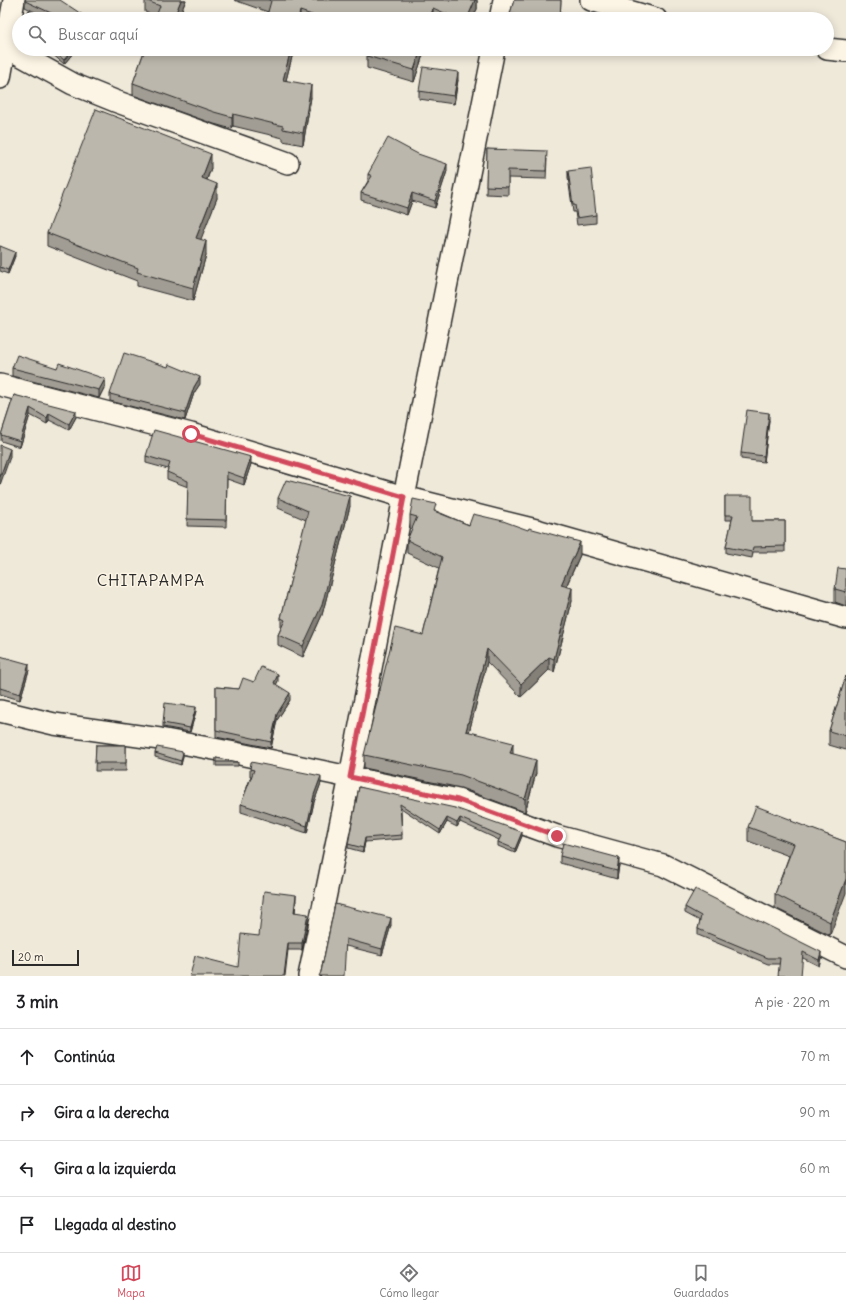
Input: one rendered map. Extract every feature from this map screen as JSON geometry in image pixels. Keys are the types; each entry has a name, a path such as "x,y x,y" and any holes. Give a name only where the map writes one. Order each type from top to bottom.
{"street":[{"path":"0,78 14,0"},
{"path":"501,12 504,0"},
{"path":"591,0 632,12"},
{"path":"6,47 12,50"},
{"path":"834,50 846,51"},
{"path":"22,56 72,84 115,102 288,163"},
{"path":"309,976 350,777 404,497 493,56"},
{"path":"0,385 191,434 404,497 540,531 846,618"},
{"path":"0,710 54,724 160,739 458,800 557,836 663,865 846,957"}],"building":[{"path":"60,0 78,12 49,12 25,1"},
{"path":"145,0 181,0 176,12 158,12 160,6"},
{"path":"269,0 475,0 470,12 442,12 433,8 432,12 268,12 271,1"},
{"path":"514,0 561,0 560,12 511,12"},
{"path":"59,56 67,56 64,60"},
{"path":"143,56 289,56 283,80 311,85 303,133 283,129 283,126 233,114 232,117 214,112 133,83"},
{"path":"367,56 419,56 414,70"},
{"path":"423,67 458,72 454,96 419,91"},
{"path":"96,109 211,154 202,178 217,184 196,238 206,241 193,288 137,272 138,268 47,233"},
{"path":"388,138 418,154 447,164 435,201 412,193 407,208 361,193 372,176 368,174"},
{"path":"487,149 547,151 546,171 508,170 508,187 486,186"},
{"path":"591,168 596,215 577,218 575,205 573,205 568,171"},
{"path":"0,246 15,252 8,270 0,267"},
{"path":"124,353 168,367 169,364 200,377 194,387 185,413 110,394"},
{"path":"17,355 57,368 59,363 105,379 99,390 12,368"},
{"path":"14,395 76,411 69,424 49,413 47,418 30,408 20,441 1,435"},
{"path":"747,410 769,413 764,456 741,453"},
{"path":"154,430 251,457 244,478 227,472 226,520 187,519 188,481 167,472 170,463 146,456"},
{"path":"0,445 10,449 0,477"},
{"path":"286,480 350,496 322,605 303,646 278,635 285,620 281,618 308,511 278,498"},
{"path":"725,496 752,496 752,521 785,521 785,546 753,547 752,552 726,547 733,515 725,515"},
{"path":"413,499 436,504 434,511 469,525 473,514 503,521 528,530 529,528 580,542 561,585 572,588 554,659 549,657 521,684 487,649 466,731 513,743 510,753 536,760 525,799 461,775 364,755 395,628 423,635 442,557 407,540 417,517 410,515"},
{"path":"838,568 846,569 846,592 835,589"},
{"path":"0,656 29,664 20,694 0,688"},
{"path":"261,667 278,674 274,683 290,693 277,714 271,742 216,730 216,687 239,689 243,678 254,682"},
{"path":"846,676 846,736 829,731"},
{"path":"165,703 196,707 190,728 163,723"},
{"path":"96,745 126,745 126,763 95,763"},
{"path":"157,747 183,752 181,761 155,753"},
{"path":"216,758 238,762 216,762"},
{"path":"251,762 321,776 314,795 307,826 241,804 254,770 250,769"},
{"path":"359,787 455,808 522,832 515,849 498,842 501,836 460,818 457,823 447,818 440,830 400,804 402,835 365,838 363,848 348,844"},
{"path":"756,806 846,842 846,879 830,922 775,894 794,844 748,827"},
{"path":"563,843 619,858 617,871 560,856"},
{"path":"695,889 821,952 819,960 803,952 801,976 778,976 780,958 768,958 698,929 701,916 685,907"},
{"path":"264,891 296,895 294,912 308,914 302,943 288,943 284,976 190,976 195,956 238,967 241,934 259,936"},
{"path":"335,904 391,918 382,949 346,939 344,976 319,976 321,972"}],"district":[{"name":"CHITAPAMPA","path":"151,580"}],"route":[{"path":"191,434 404,497 350,777 458,800 557,836"}]}
